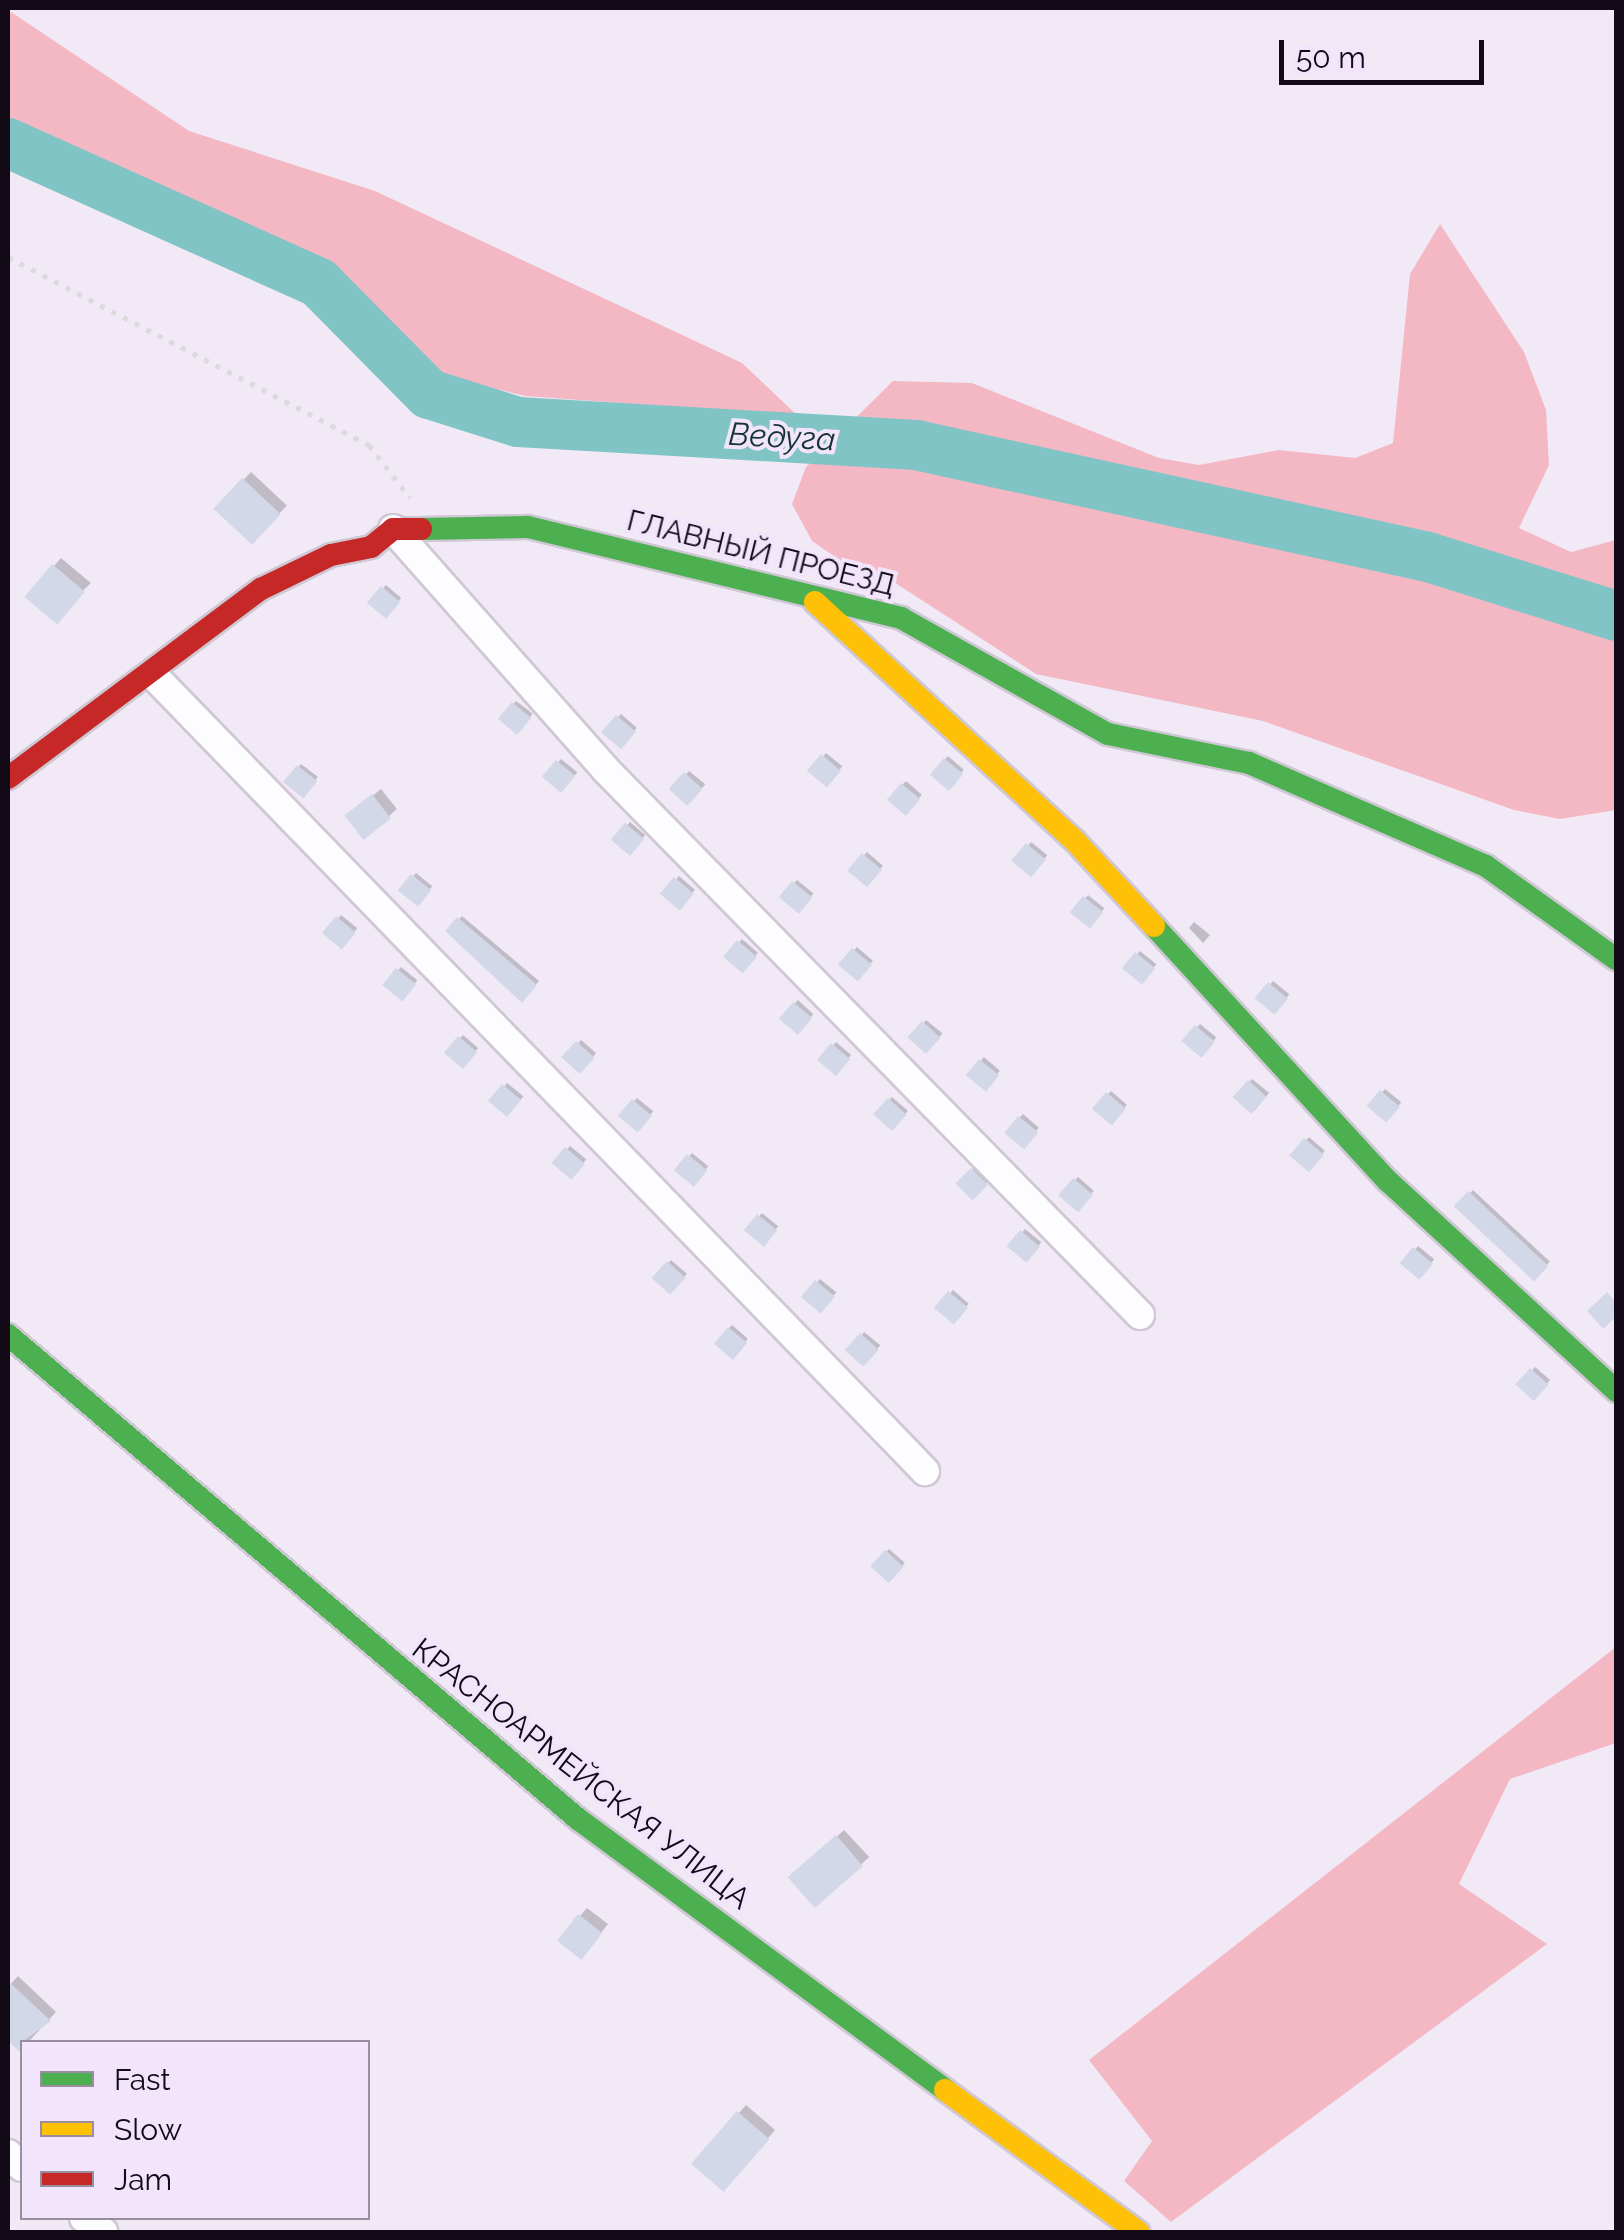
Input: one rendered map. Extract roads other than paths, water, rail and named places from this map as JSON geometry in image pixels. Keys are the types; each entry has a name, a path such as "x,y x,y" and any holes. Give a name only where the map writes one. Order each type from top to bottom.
{"street":[{"name":"ГЛАВНЫЙ ПРОЕЗД","path":"8,778 153,675 261,589 331,555 372,547 394,529 430,524 528,527 816,602 901,618 1108,734 1249,763 1486,866 1616,959"},
{"path":"394,529 606,770 1140,1314"},
{"path":"816,602 1075,841 1388,1181 1616,1391"},
{"path":"153,675 925,1471"},
{"name":"КРАСНОАРМЕЙСКАЯ УЛИЦА","path":"8,1335 578,1818 1138,2232"}],"waterway":[{"name":"Ведуга","path":"8,143 319,283 429,394 518,422 916,445 1428,557 1616,616"}]}
